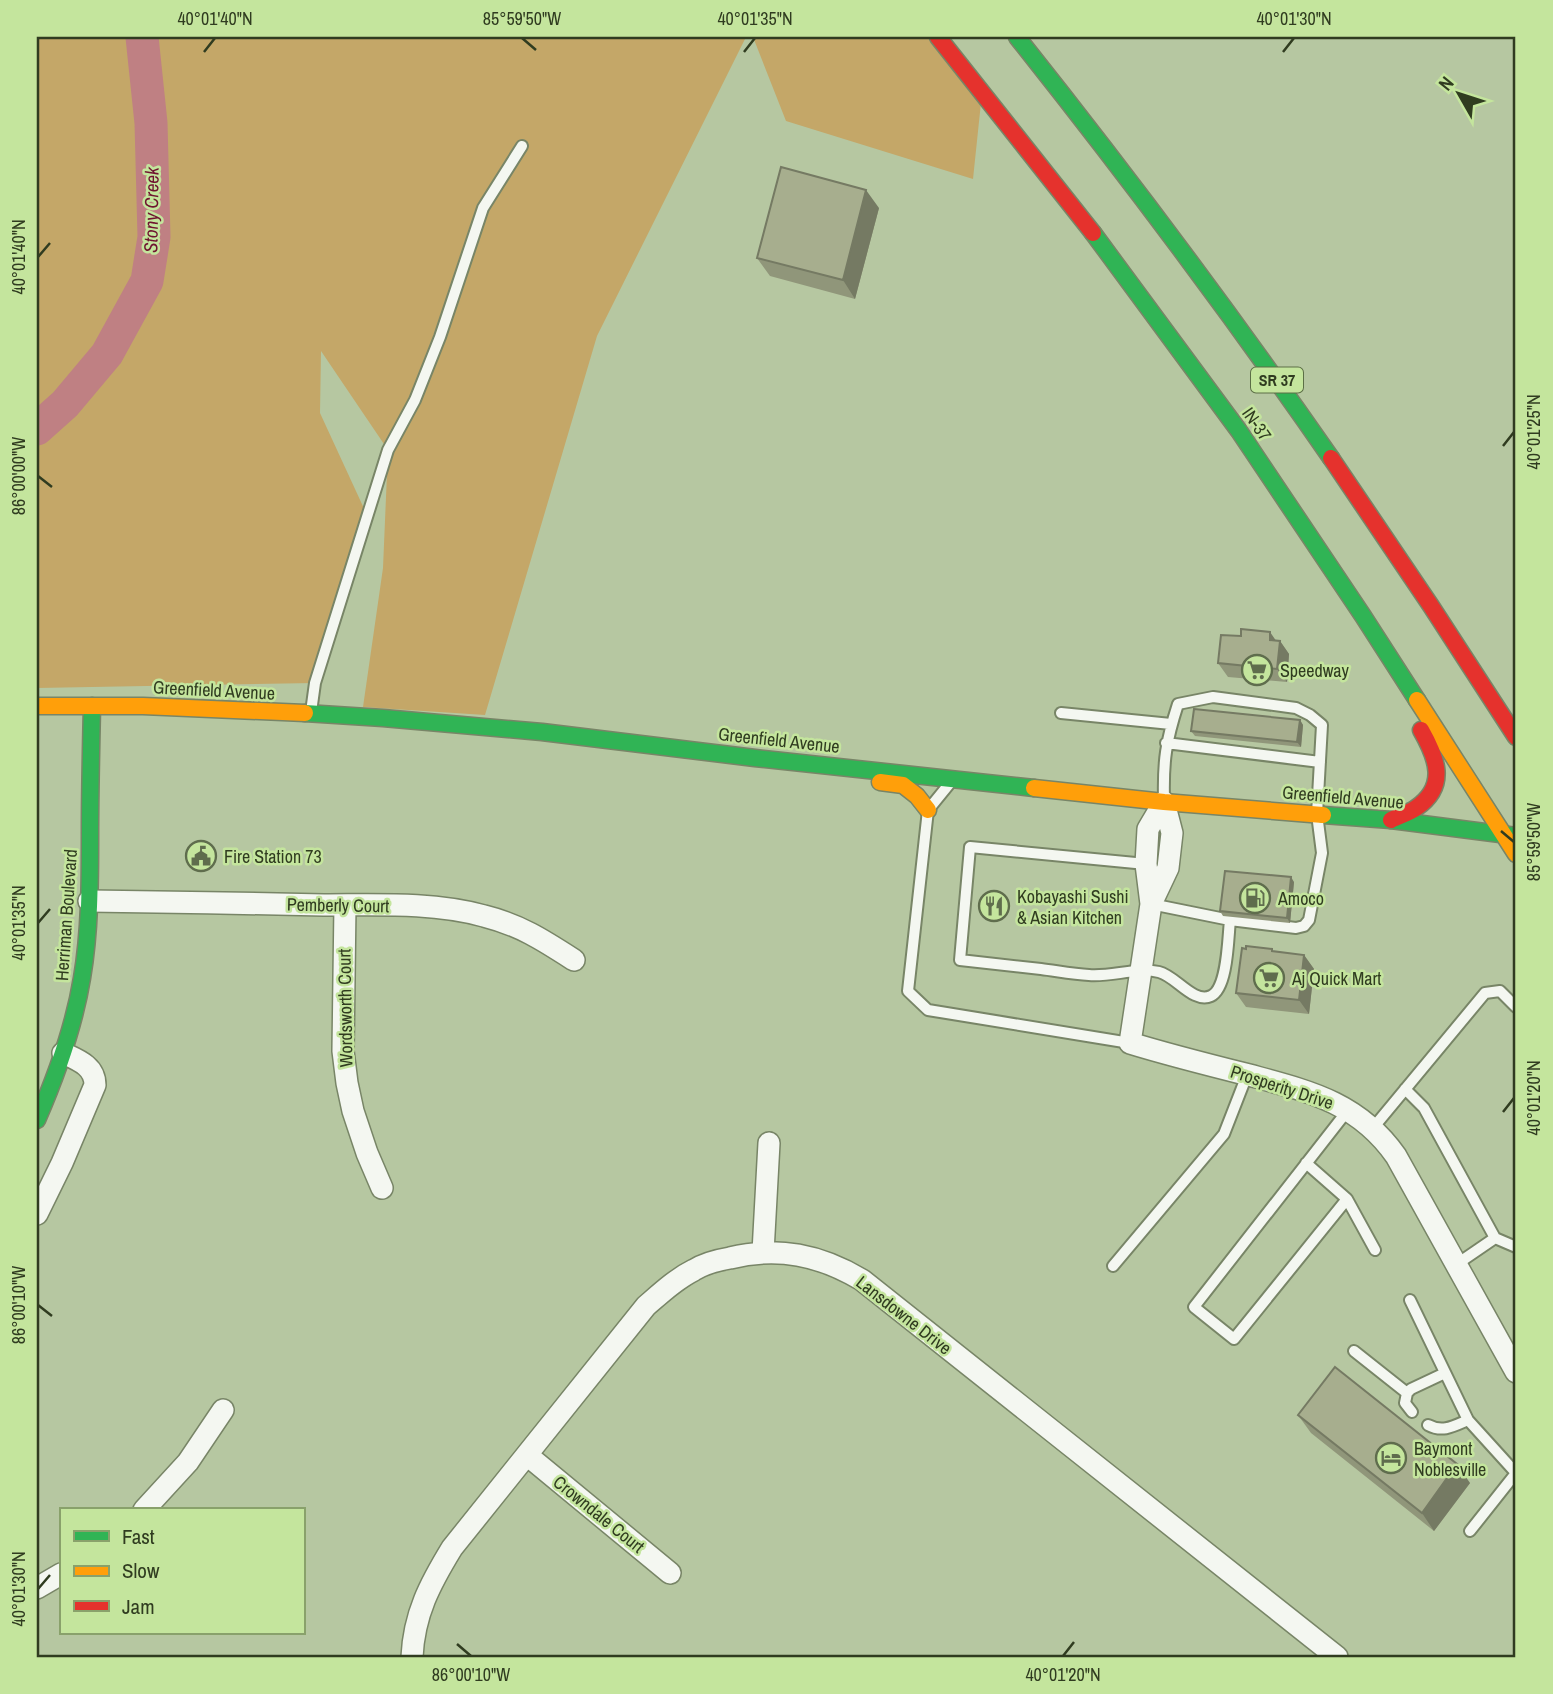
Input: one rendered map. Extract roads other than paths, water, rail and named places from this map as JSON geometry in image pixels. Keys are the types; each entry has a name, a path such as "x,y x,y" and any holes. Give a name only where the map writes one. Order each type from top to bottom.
{"main road":[{"name":"IN-37","path":"938,37 1097,238 1239,431 1510,835 1516,854"},
{"name":"SR 37","path":"1017,37 1105,147 1261,357 1423,593 1516,737"},
{"path":"1239,431 1238,457 1412,716 1433,753 1438,772 1430,794 1416,808 1391,820"},
{"name":"Greenfield Avenue","path":"37,706 237,709 383,718 542,732 1164,802 1391,820 1510,835"},
{"name":"Herriman Boulevard","path":"37,1120 54,1080 80,993 87,943 92,706"},
{"path":"704,751 774,771 904,785 928,810"}],"street":[{"path":"1130,1043 1151,904 1146,864 1148,829 1164,802"},
{"path":"1151,904 1168,868 1172,833 1164,802"},
{"name":"Pemberly Court","path":"89,901 345,905 458,910 527,930 574,960"},
{"name":"Wordsworth Court","path":"345,905 343,1051 347,1083 353,1111 382,1188"},
{"name":"Prosperity Drive","path":"1130,1043 1318,1095 1348,1110 1373,1128 1395,1156 1516,1372"},
{"path":"37,1214 95,1085 95,1078 87,1065 63,1053"},
{"path":"763,1252 768,1143"},
{"name":"Lansdowne Drive","path":"412,1657 417,1622 432,1581 452,1548 646,1306 679,1278 696,1268 713,1261 763,1252 804,1255 843,1269 862,1280 1337,1657"},
{"path":"146,1508 187,1462 223,1410"},
{"name":"Crowndale Court","path":"527,1455 670,1573"},
{"path":"37,1588 60,1575"}],"lane":[{"path":"310,714 315,683 388,450 415,400 460,281 483,208 522,146"},
{"path":"1151,904 1230,919 1296,928 1304,926 1309,920 1322,853 1317,814 1322,725 1296,708 1213,697 1178,704 1166,743 1163,768 1164,802"},
{"path":"1061,713 1171,724"},
{"path":"1166,743 1320,762"},
{"path":"953,779 928,810 908,991 928,1010 1130,1043"},
{"path":"1146,864 970,846 960,960 1092,976 1158,972 1193,994 1211,996 1219,990 1223,979 1230,919"},
{"path":"1373,1128 1485,993 1500,992 1516,1007"},
{"path":"1114,1266 1224,1135 1247,1075"},
{"path":"1405,1089 1424,1108 1495,1238 1516,1247"},
{"path":"1348,1110 1194,1307 1234,1339 1348,1199"},
{"path":"1306,1163 1348,1199 1375,1250"},
{"path":"1457,1264 1495,1238"},
{"path":"1410,1300 1468,1420 1516,1473 1470,1531"},
{"path":"1354,1351 1407,1393"},
{"path":"1412,1412 1405,1403 1407,1393 1445,1373"},
{"path":"1428,1425 1435,1429 1447,1429 1468,1420"}],"waterway":[{"name":"Stony Creek","path":"37,429 65,404 107,354 147,281 154,237 151,123 142,37"}],"place":[{"name":"Speedway","path":"1257,670"},
{"name":"Fire Station 73","path":"201,856"},
{"name":"Amoco","path":"1255,898"},
{"name":"Kobayashi Sushi & Asian Kitchen","path":"994,906"},
{"name":"Aj Quick Mart","path":"1269,978"},
{"name":"Baymont Noblesville","path":"1391,1458"}]}
